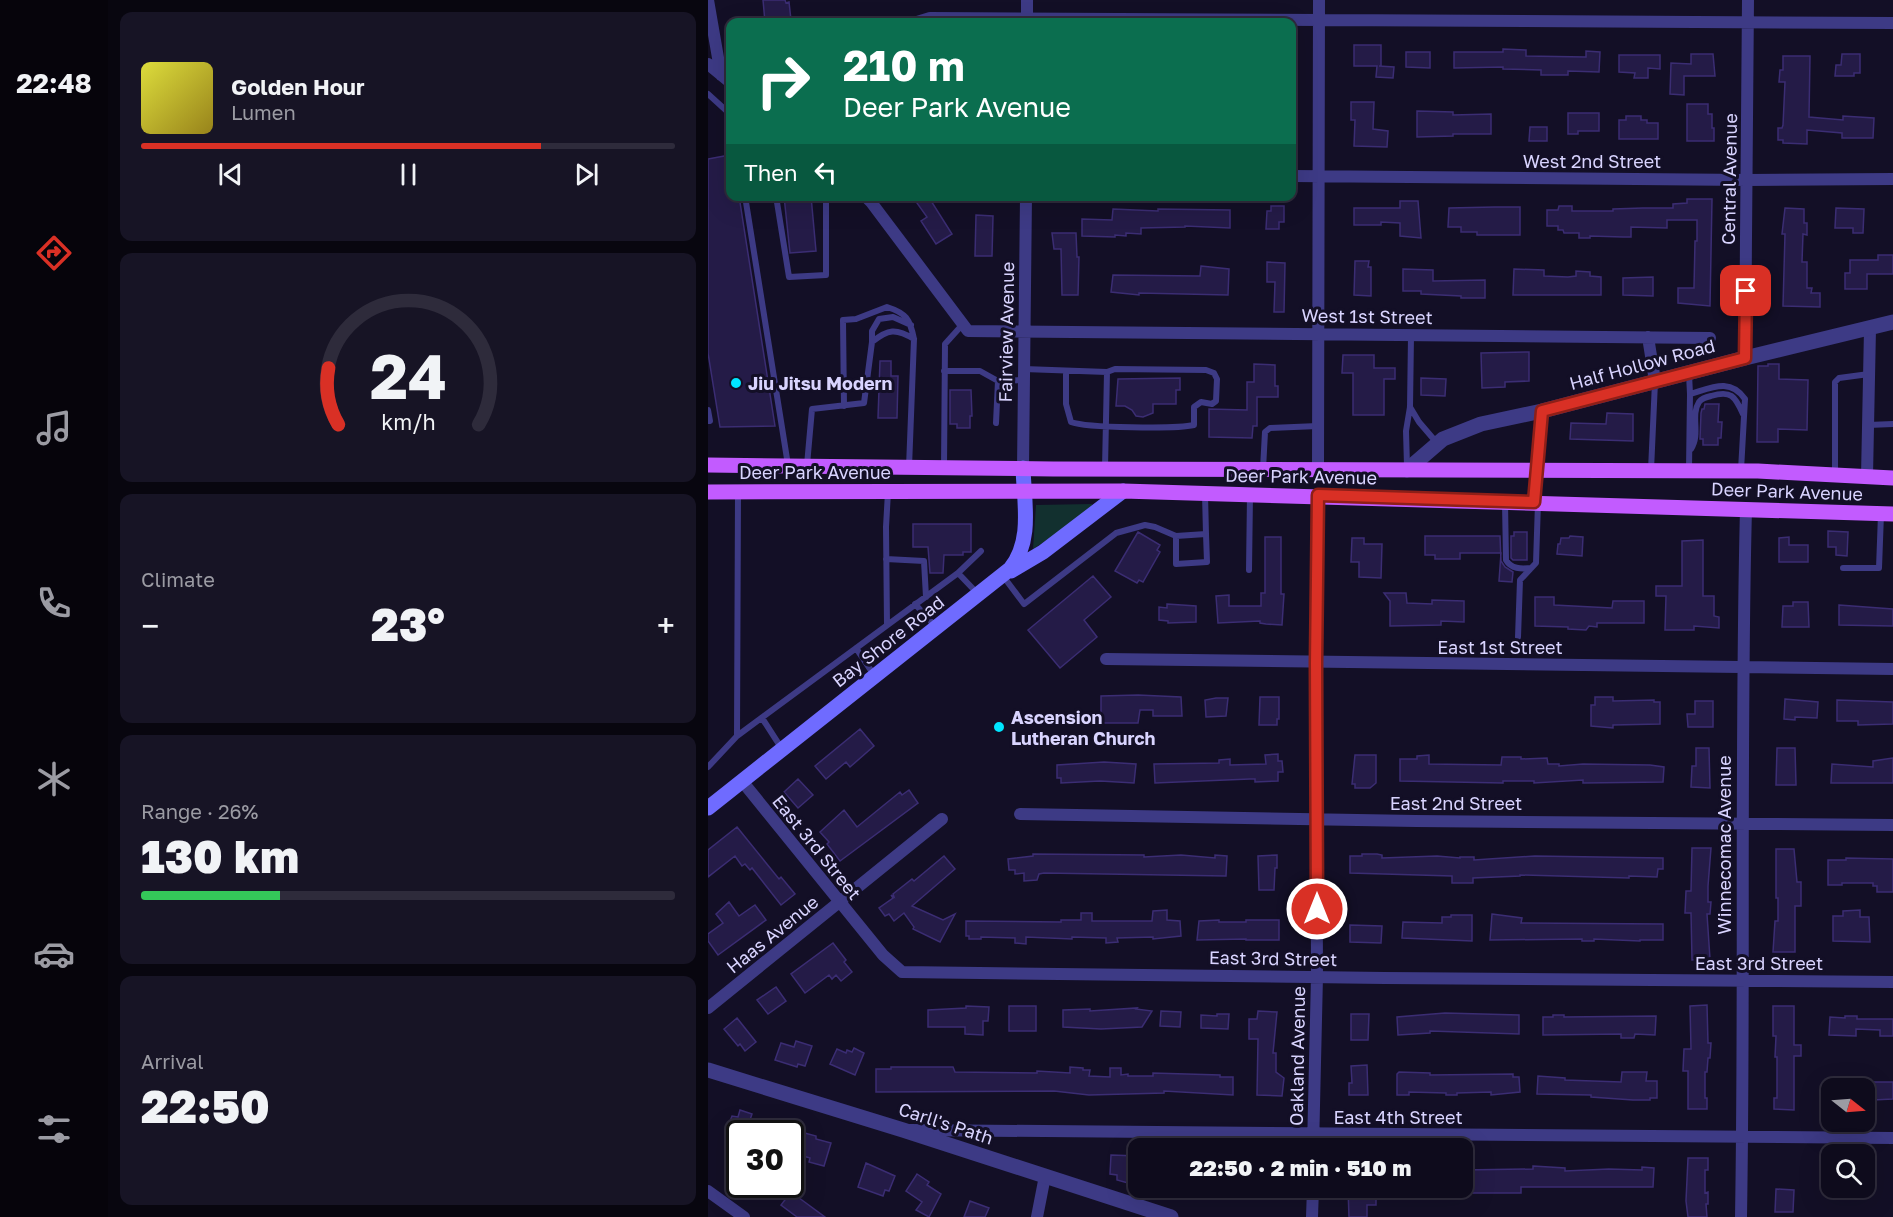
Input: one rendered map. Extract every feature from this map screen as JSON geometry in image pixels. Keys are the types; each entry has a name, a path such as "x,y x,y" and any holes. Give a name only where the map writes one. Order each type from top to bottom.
{"main road":[{"name":"Deer Park Avenue","path":"708,465 1105,469 1651,470 1741,471 1893,478"},
{"name":"Bay Shore Road","path":"708,808 1003,576 1018,558 1023,544 1025,510 1023,468"},
{"name":"Deer Park Avenue","path":"708,492 1123,491 1887,513"},
{"path":"1003,576 1043,552 1123,491"}],"street":[{"path":"708,0 726,78"},
{"path":"1027,18 1028,0"},
{"path":"1318,470 1319,0"},
{"name":"Central Avenue","path":"1745,358 1748,0"},
{"path":"1296,19 1893,23"},
{"path":"708,64 726,78"},
{"name":"West 2nd Street","path":"1296,176 1893,179"},
{"path":"869,201 963,324"},
{"name":"Fairview Avenue","path":"1023,468 1026,201"},
{"name":"Half Hollow Road","path":"1407,470 1443,439 1481,424 1542,411 1893,322"},
{"name":"West 1st Street","path":"963,324 968,331 1024,333 1318,333 1710,338"},
{"path":"1867,476 1870,328"},
{"path":"1648,337 1655,381"},
{"path":"1536,502 1536,470 1542,411"},
{"name":"Oakland Avenue","path":"1313,1138 1317,976 1318,495"},
{"name":"Winnecomac Avenue","path":"1741,1217 1743,667 1746,509"},
{"name":"East 1st Street","path":"1106,659 1893,669"},
{"name":"East 3rd Street","path":"742,781 839,903 883,955 902,972 1893,982"},
{"name":"East 2nd Street","path":"1020,814 1318,820 1893,825"},
{"name":"Haas Avenue","path":"708,1008 942,819"},
{"name":"Carll's Path","path":"708,1070 1172,1217"},
{"name":"East 4th Street","path":"903,1130 1893,1138"},
{"path":"1037,1217 1045,1176"},
{"path":"708,1191 744,1217"},
{"path":"1312,1217 1313,1198"}],"lane":[{"path":"708,94 726,110"},
{"path":"746,201 788,466"},
{"path":"777,201 789,277 826,275 826,201"},
{"path":"844,406 843,320 856,319 887,307 901,311 911,326 914,339 909,467"},
{"path":"806,466 812,409 864,403 872,331 879,319 893,317 911,326"},
{"path":"944,468 945,344 963,324"},
{"path":"872,342 884,332 902,332 914,339"},
{"path":"1407,470 1406,431 1410,407 1411,334"},
{"path":"944,371 980,371 998,381 1024,374 1066,370 1107,372 1115,369 1206,370 1214,373 1217,379 1216,401 1212,404 1201,402 1194,407 1194,425 1077,424 1071,422 1066,404 1066,370"},
{"path":"1105,469 1107,372"},
{"path":"1689,372 1689,471"},
{"path":"1835,475 1835,382 1839,378 1869,374"},
{"path":"996,423 998,381"},
{"path":"1651,470 1655,381"},
{"path":"1690,394 1724,385 1740,391 1745,399 1741,471"},
{"path":"1690,450 1696,441 1697,404 1701,399 1719,394 1730,394 1736,399 1744,418"},
{"path":"1410,407 1419,422 1438,444"},
{"path":"708,410 710,421 708,421"},
{"path":"1868,424 1893,424"},
{"path":"1263,469 1265,432 1270,428 1318,426"},
{"path":"887,625 888,491"},
{"path":"737,736 738,492"},
{"path":"1176,536 1176,564 1207,562 1205,493"},
{"path":"1249,570 1250,494"},
{"path":"1505,501 1506,560 1513,567 1532,568"},
{"path":"1518,637 1520,580 1536,563 1536,502"},
{"path":"1842,568 1879,568 1887,513"},
{"path":"1003,576 1024,604 1116,533 1145,525 1176,536 1206,534"},
{"path":"708,767 737,736 958,573 981,551"},
{"path":"886,559 924,561 926,597"},
{"path":"958,573 979,595"},
{"path":"915,604 936,628"},
{"path":"856,648 875,676"},
{"path":"762,718 782,749"}],"green space":[{"path":"1092,504 1091,511 1033,549 1036,505"}],"building":[{"path":"763,0 789,2 791,18 765,18"},
{"path":"1354,45 1381,45 1381,66 1379,66 1394,67 1393,78 1376,77 1377,66 1354,66"},
{"path":"1503,49 1526,50 1526,56 1586,57 1586,51 1600,52 1599,72 1568,71 1568,75 1541,75 1541,70 1503,69 1503,67 1454,68 1454,52 1503,52"},
{"path":"1406,52 1430,52 1430,68 1406,67"},
{"path":"1691,54 1713,54 1715,76 1684,76 1684,95 1670,94 1671,63 1691,64"},
{"path":"1842,54 1860,54 1860,73 1854,73 1854,76 1835,76 1836,65 1841,65"},
{"path":"1619,55 1660,55 1660,69 1648,68 1648,78 1634,78 1635,73 1619,72"},
{"path":"1783,56 1810,56 1809,117 1843,120 1843,116 1874,118 1873,138 1842,138 1842,133 1807,130 1807,144 1783,143 1783,140 1778,140 1778,128 1782,128 1783,125 1785,82 1779,82 1780,70 1783,70"},
{"path":"1351,102 1374,102 1373,129 1388,131 1387,147 1354,146 1355,120 1351,120"},
{"path":"1687,104 1708,104 1708,114 1712,114 1714,141 1687,141"},
{"path":"1417,111 1453,112 1453,115 1491,114 1491,134 1417,137"},
{"path":"1568,113 1599,113 1599,131 1578,131 1578,134 1568,134"},
{"path":"1626,116 1641,116 1641,120 1647,120 1647,123 1658,123 1658,139 1619,139 1619,120 1626,120"},
{"path":"1530,127 1547,127 1547,141 1529,141"},
{"path":"726,156 726,201 740,201 775,426 720,427 708,353 708,159"},
{"path":"1687,199 1712,199 1710,306 1678,303 1678,288 1694,288 1697,220 1667,220 1667,228 1631,227 1631,237 1579,238 1579,233 1564,233 1563,230 1558,230 1558,226 1547,226 1547,210 1558,210 1559,206 1572,206 1572,211 1673,208 1673,204 1687,203"},
{"path":"785,201 811,201 816,251 790,253"},
{"path":"916,201 931,201 952,234 936,244 921,221 927,217"},
{"path":"1400,201 1418,201 1421,238 1400,236 1400,223 1381,222 1381,225 1354,225 1354,208 1400,208"},
{"path":"1271,206 1284,206 1284,222 1279,222 1279,229 1266,229 1267,211 1271,211"},
{"path":"1520,207 1520,235 1477,235 1477,232 1461,232 1461,227 1448,227 1449,208"},
{"path":"1785,208 1804,209 1807,235 1803,234 1802,262 1807,262 1807,288 1812,288 1811,293 1820,293 1820,307 1783,306 1785,234 1782,234"},
{"path":"1836,208 1864,209 1863,233 1853,233 1853,228 1835,228"},
{"path":"1113,209 1230,210 1230,228 1185,226 1141,228 1141,234 1126,233 1126,236 1115,235 1115,237 1082,236 1082,219 1112,220"},
{"path":"976,215 993,216 992,256 975,256"},
{"path":"1052,233 1076,233 1077,257 1079,257 1078,295 1062,295 1061,249 1054,249"},
{"path":"1878,255 1893,255 1893,274 1867,274 1867,289 1845,289 1845,273 1850,273 1850,260 1878,260"},
{"path":"1355,261 1369,261 1371,296 1354,295"},
{"path":"1267,262 1285,263 1284,312 1274,312 1275,282 1267,282"},
{"path":"1201,266 1229,269 1228,295 1139,293 1139,295 1111,292 1113,275 1200,276"},
{"path":"1403,269 1433,270 1433,281 1485,280 1485,298 1461,298 1461,296 1421,294 1421,291 1403,291"},
{"path":"1514,269 1544,270 1544,276 1568,277 1576,276 1576,271 1590,272 1590,276 1601,277 1601,295 1513,295"},
{"path":"1653,277 1653,296 1623,295 1623,278"},
{"path":"1529,352 1529,381 1505,382 1505,387 1482,388 1481,353"},
{"path":"1343,355 1374,355 1374,368 1395,368 1395,379 1384,379 1384,415 1353,415 1353,373 1342,373"},
{"path":"880,361 891,361 891,376 898,376 897,418 878,418"},
{"path":"1254,364 1275,365 1275,386 1278,386 1278,397 1257,397 1257,426 1253,426 1252,438 1209,437 1209,409 1247,410 1247,382 1254,382"},
{"path":"1768,364 1779,364 1779,379 1808,380 1807,430 1778,429 1778,442 1757,442 1758,366 1768,366"},
{"path":"1180,378 1180,390 1176,390 1176,404 1153,404 1153,413 1143,417 1136,416 1125,406 1116,406 1118,379"},
{"path":"1421,378 1446,379 1445,396 1421,395"},
{"path":"950,390 971,390 970,428 957,428 957,424 950,424"},
{"path":"1705,404 1719,404 1718,422 1722,422 1718,445 1703,445 1703,439 1700,439 1701,413"},
{"path":"1607,413 1633,414 1633,441 1570,439 1571,423 1606,424"},
{"path":"913,524 971,524 971,552 963,552 963,555 944,555 943,573 930,573 928,547 913,547"},
{"path":"1828,531 1848,532 1847,556 1836,555 1836,547 1828,547"},
{"path":"1138,532 1160,545 1157,550 1160,552 1143,582 1139,580 1137,583 1115,571"},
{"path":"1514,532 1527,532 1527,560 1511,558 1511,536 1514,536"},
{"path":"1425,536 1500,536 1501,553 1460,553 1460,559 1435,559 1435,555 1425,555"},
{"path":"1265,537 1281,537 1281,594 1284,594 1282,625 1260,623 1260,621 1218,623 1216,596 1229,595 1229,606 1261,606 1261,593 1265,593"},
{"path":"1583,537 1582,556 1557,554 1561,538"},
{"path":"1789,537 1789,545 1808,545 1808,562 1779,562 1779,538"},
{"path":"1352,538 1364,538 1364,544 1382,544 1381,578 1359,577 1359,562 1351,562"},
{"path":"1703,540 1703,596 1714,596 1714,616 1719,617 1719,628 1694,626 1694,630 1665,630 1666,596 1656,596 1656,586 1682,586 1682,541"},
{"path":"1501,556 1505,567 1513,572 1512,582 1499,581"},
{"path":"1093,576 1111,597 1084,620 1097,637 1060,668 1028,630"},
{"path":"1384,593 1406,593 1407,603 1432,604 1432,600 1464,601 1464,622 1441,621 1441,625 1390,626 1390,601"},
{"path":"1535,597 1554,597 1554,605 1612,608 1613,601 1644,601 1644,623 1597,623 1597,627 1589,626 1586,630 1535,626"},
{"path":"1793,602 1808,602 1809,627 1782,627 1783,606 1793,606"},
{"path":"1167,604 1196,606 1196,622 1168,623 1168,621 1159,620 1159,607 1167,608"},
{"path":"1839,605 1893,609 1893,626 1839,625"},
{"path":"1101,696 1181,697 1182,716 1153,716 1153,710 1140,710 1138,723 1101,723"},
{"path":"1260,697 1279,697 1277,725 1259,725"},
{"path":"1595,697 1613,697 1613,701 1654,700 1654,702 1660,702 1660,724 1613,725 1613,728 1591,726 1591,705 1595,705"},
{"path":"1228,698 1226,716 1206,717 1205,700"},
{"path":"1785,699 1818,702 1817,718 1784,719"},
{"path":"1837,700 1893,702 1893,724 1858,725 1858,721 1837,721"},
{"path":"1695,701 1713,701 1713,727 1688,727 1687,714 1695,714"},
{"path":"860,729 874,746 850,767 846,762 826,779 815,766"},
{"path":"1696,748 1709,748 1710,788 1691,787 1692,766 1696,766"},
{"path":"1777,748 1795,748 1796,785 1776,785"},
{"path":"1278,754 1278,761 1282,761 1283,772 1278,772 1278,781 1255,782 1255,779 1250,779 1155,783 1154,764 1219,763 1219,760 1230,759 1230,765 1266,764 1265,755"},
{"path":"1355,755 1376,755 1376,783 1370,788 1355,788 1355,784 1352,784"},
{"path":"1429,755 1429,764 1501,765 1502,757 1521,757 1521,759 1547,758 1548,764 1559,764 1559,766 1650,765 1664,767 1663,782 1400,781 1400,759 1417,759 1417,756"},
{"path":"1893,758 1893,783 1831,783 1832,764 1873,767 1873,761"},
{"path":"1104,762 1136,764 1134,783 1100,781 1061,783 1061,778 1057,778 1057,765"},
{"path":"798,779 813,795 798,808 784,792"},
{"path":"909,790 918,803 840,861 820,832 844,810 857,827 900,792 902,795"},
{"path":"737,827 779,879 781,877 795,894 781,905 752,868 750,870 745,864 742,866 735,856 708,877 708,850"},
{"path":"1692,848 1711,848 1708,902 1711,902 1710,914 1707,914 1710,959 1692,960 1691,913 1685,913 1686,891 1691,891"},
{"path":"1776,849 1794,849 1797,882 1801,882 1801,906 1795,906 1795,952 1773,952 1775,921 1778,921"},
{"path":"1033,854 1144,855 1144,857 1181,855 1215,858 1215,855 1227,856 1226,876 1044,873 1039,874 1037,880 1024,881 1024,873 1015,874 1015,870 1009,870 1008,859 1033,856"},
{"path":"1362,854 1382,855 1382,858 1474,857 1474,860 1535,856 1663,858 1663,869 1658,869 1657,877 1520,875 1473,878 1473,883 1452,883 1452,876 1350,873 1350,856 1362,856"},
{"path":"1277,855 1274,890 1259,890 1258,856"},
{"path":"944,856 955,869 912,906 943,920 955,914 940,942 913,929 914,927 904,913 894,921 889,914 885,916 879,908 893,898 891,895 894,897 893,894 912,879 914,881"},
{"path":"1846,858 1893,859 1893,892 1877,892 1877,886 1873,886 1873,883 1828,885 1828,860 1846,860"},
{"path":"729,902 739,916 755,905 766,920 718,955 708,941 708,934 723,923 716,914"},
{"path":"1167,910 1167,920 1180,921 1181,936 1153,939 1153,937 1117,938 1118,942 1106,943 1106,938 1026,937 1026,944 1015,943 1015,938 969,939 969,936 966,936 966,921 1061,922 1061,920 1081,920 1081,913 1092,913 1092,921 1152,921 1153,911"},
{"path":"1860,910 1860,917 1869,917 1870,942 1833,941 1833,916 1843,916 1843,911"},
{"path":"1492,914 1522,918 1521,923 1663,924 1663,940 1490,940"},
{"path":"1451,915 1472,915 1472,941 1402,938 1403,922 1442,923 1442,917 1451,917"},
{"path":"1219,920 1219,922 1246,922 1246,920 1279,920 1279,940 1197,940 1199,921"},
{"path":"1350,925 1382,926 1381,943 1350,942"},
{"path":"833,943 852,972 841,981 836,975 832,979 829,975 805,993 791,974"},
{"path":"776,987 786,1001 768,1014 757,1000"},
{"path":"1707,1005 1708,1043 1711,1043 1710,1058 1708,1058 1707,1072 1705,1072 1707,1109 1688,1109 1688,1071 1683,1071 1684,1049 1691,1049 1690,1006"},
{"path":"966,1006 989,1007 988,1021 983,1021 983,1035 965,1034 965,1027 928,1027 928,1010 966,1008"},
{"path":"1009,1006 1036,1006 1036,1031 1009,1031"},
{"path":"1773,1006 1794,1006 1794,1045 1801,1045 1801,1056 1794,1056 1794,1110 1774,1109 1774,1098 1777,1098 1777,1057 1775,1057 1776,1036 1773,1036"},
{"path":"1137,1008 1152,1011 1142,1027 1101,1029 1063,1027 1063,1010"},
{"path":"1161,1011 1181,1012 1180,1027 1160,1026"},
{"path":"1258,1011 1277,1012 1273,1053 1276,1053 1276,1072 1284,1078 1282,1096 1257,1095 1258,1039 1249,1039 1249,1019 1257,1019"},
{"path":"1445,1013 1519,1015 1519,1034 1430,1031 1430,1033 1398,1035 1397,1017"},
{"path":"1217,1014 1229,1014 1228,1029 1201,1028 1201,1015 1217,1016"},
{"path":"1351,1014 1369,1014 1368,1040 1351,1040"},
{"path":"1553,1015 1564,1015 1564,1017 1656,1016 1655,1035 1635,1034 1634,1038 1621,1038 1621,1034 1543,1035 1543,1017 1553,1017"},
{"path":"1845,1016 1857,1016 1857,1019 1893,1019 1893,1036 1880,1036 1880,1030 1856,1029 1856,1036 1829,1035 1830,1017 1845,1018"},
{"path":"737,1018 756,1042 745,1051 724,1029"},
{"path":"796,1041 812,1046 805,1066 798,1064 797,1067 775,1060 781,1043 794,1047"},
{"path":"854,1048 864,1053 855,1075 830,1064 837,1049 846,1053 847,1050 852,1052"},
{"path":"1367,1065 1368,1095 1349,1095 1349,1083 1352,1083 1351,1066"},
{"path":"891,1067 953,1067 955,1072 1070,1073 1070,1067 1090,1070 1089,1076 1110,1077 1110,1068 1121,1068 1121,1075 1128,1074 1128,1076 1153,1076 1153,1073 1220,1075 1220,1077 1233,1077 1233,1095 1164,1091 1164,1093 1089,1095 1054,1091 876,1092 876,1069 891,1069"},
{"path":"1399,1072 1430,1073 1430,1075 1513,1074 1513,1077 1519,1077 1520,1092 1491,1095 1491,1092 1446,1095 1446,1093 1409,1092 1409,1095 1397,1095 1397,1074"},
{"path":"1622,1072 1647,1072 1646,1081 1657,1081 1657,1098 1633,1100 1591,1097 1591,1095 1537,1094 1538,1076 1565,1078 1565,1080 1621,1082"},
{"path":"1875,1082 1893,1082 1893,1099 1875,1100"},
{"path":"740,1110 752,1114 750,1120 730,1120 732,1116 738,1117"},
{"path":"804,1133 831,1143 824,1166 809,1162 810,1158 804,1156"},
{"path":"1111,1155 1128,1156 1128,1183 1117,1180 1117,1175 1110,1174"},
{"path":"1688,1158 1708,1158 1708,1170 1705,1170 1705,1193 1708,1192 1707,1217 1688,1217 1686,1201"},
{"path":"866,1163 895,1176 889,1191 885,1190 883,1196 858,1187"},
{"path":"1533,1166 1565,1168 1565,1171 1654,1168 1653,1187 1521,1187 1521,1193 1473,1193 1473,1170 1533,1169"},
{"path":"917,1174 929,1182 927,1185 941,1194 929,1217 916,1210 922,1202 906,1191"},
{"path":"1776,1189 1794,1190 1793,1212 1775,1212"},
{"path":"786,1198 799,1198 825,1217 797,1217 781,1205"},
{"path":"1348,1198 1376,1198 1376,1205 1367,1205 1367,1217 1349,1217"},
{"path":"970,1201 989,1208 985,1217 964,1217"}],"place":[{"name":"Jiu Jitsu Modern","path":"736,383"},
{"name":"Ascension Lutheran Church","path":"999,727"}],"route":[{"path":"1317,909 1318,495 1534,502 1542,411 1745,358 1746,291"}]}
